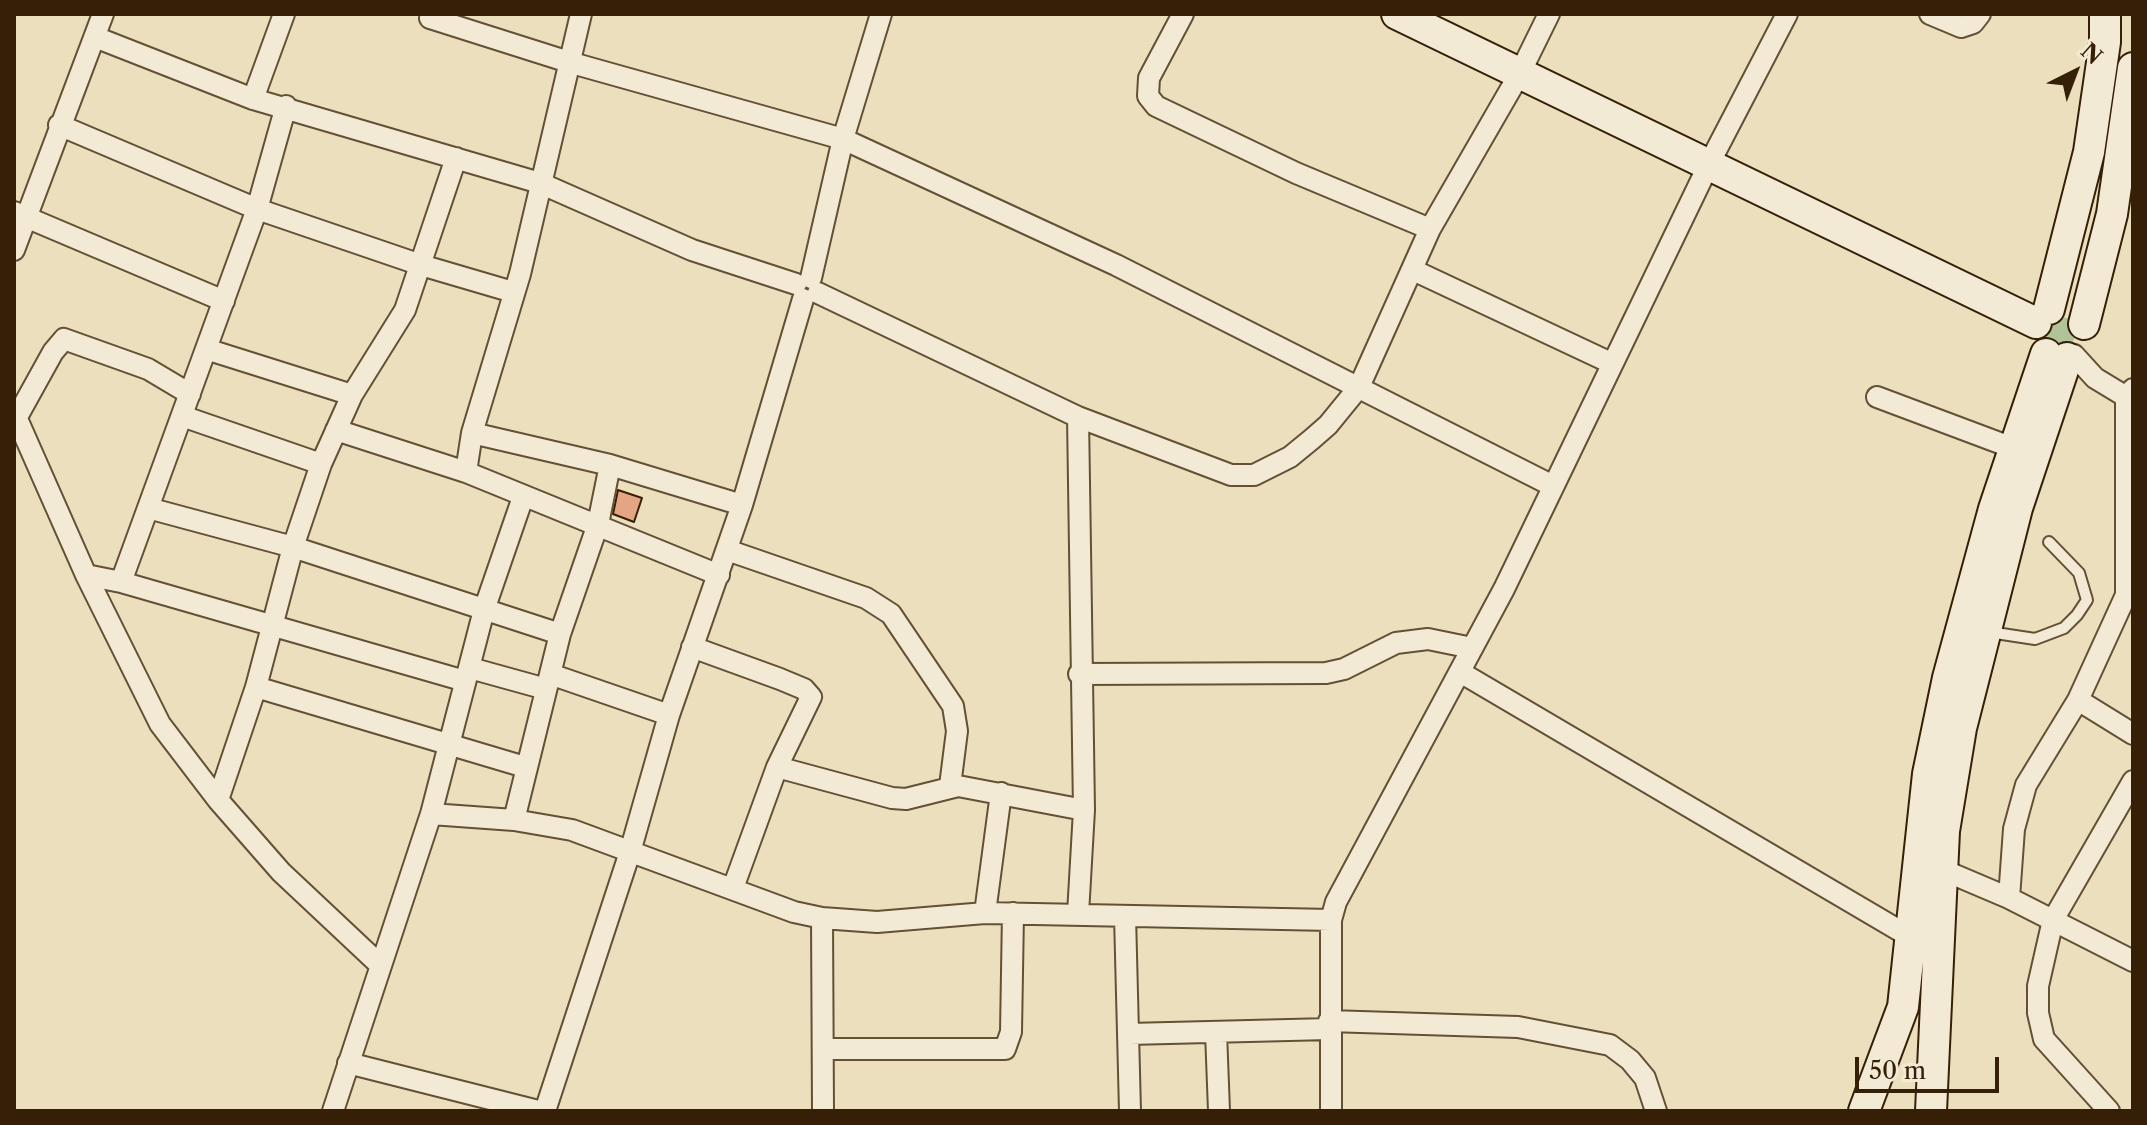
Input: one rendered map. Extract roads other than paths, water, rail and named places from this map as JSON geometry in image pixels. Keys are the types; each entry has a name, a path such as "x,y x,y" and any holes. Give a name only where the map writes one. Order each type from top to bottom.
{"main road":[{"path":"1397,14 2042,316"},
{"path":"2062,356 2037,344 2042,316 2089,152 2105,42 2105,14"},
{"path":"1864,1111 1903,1007 1924,806 1963,621 2013,448 2062,356 2083,345 2084,324 2120,172 2133,68"},
{"path":"2042,316 2061,307 2072,310 2084,324"},
{"path":"1931,1111 1950,790 1983,632 2062,356"}],"street":[{"path":"14,250 20,215 103,14"},
{"path":"253,99 284,14"},
{"path":"466,472 472,433 513,292 572,63 581,14"},
{"path":"545,1111 630,852 669,715 742,505 807,289 843,139 881,14"},
{"path":"1183,14 1149,78 1148,96 1156,106 1296,173 1430,229"},
{"path":"95,37 253,99 286,106 540,183 692,250 807,289 1078,417 1231,475 1254,475 1290,457 1312,439 1359,387 1430,229 1520,73 1549,14"},
{"path":"1331,1111 1331,920 1349,874 1460,672 1710,162 1787,14"},
{"path":"1930,14 1961,27 1973,23 1980,14"},
{"path":"426,15 572,63 843,139 1116,265 1553,486"},
{"path":"121,582 257,209 286,106"},
{"path":"59,125 257,209 421,265 513,292"},
{"path":"218,800 256,687 293,547 321,464 352,395 397,327 456,158"},
{"path":"20,215 224,301"},
{"path":"1413,270 1611,363"},
{"path":"190,394 148,369 64,339 15,414 86,575 160,724 218,800 281,872 380,965"},
{"path":"206,349 352,395"},
{"path":"2009,898 2014,829 2026,785 2078,700 2129,597 2131,396 2095,378 2062,356"},
{"path":"1877,397 2013,448"},
{"path":"182,416 321,464"},
{"path":"1078,417 1079,674 1084,810 1078,914"},
{"path":"336,430 466,472 719,575"},
{"path":"472,433 610,465 742,505"},
{"path":"514,820 560,634 598,524 610,465"},
{"path":"333,1111 431,814 484,610 523,497"},
{"path":"148,508 293,547 560,634"},
{"path":"727,550 866,598 891,614 953,706 957,731 950,786"},
{"path":"86,575 467,674 548,682 669,715"},
{"path":"1079,674 1326,673 1344,669 1396,643 1428,639 1472,648"},
{"path":"692,647 809,693 809,706 777,767 733,888"},
{"path":"1460,672 1912,938"},
{"path":"256,687 525,767"},
{"path":"2078,700 2133,734"},
{"path":"777,767 892,798 906,799 950,786 1084,810"},
{"path":"2109,1111 2049,1048 2040,1026 2038,986 2053,920 2133,781"},
{"path":"985,913 1001,793"},
{"path":"431,814 514,820 572,830 794,912 822,918 877,922 1013,913 1331,920"},
{"path":"1943,870 2009,898 2133,961"},
{"path":"825,1049 1005,1049 1011,1032 1013,913"},
{"path":"1125,916 1130,1111"},
{"path":"822,918 823,1111"},
{"path":"1129,1034 1329,1025 1518,1027 1610,1045 1630,1060 1645,1078 1656,1111"},
{"path":"1216,1032 1219,1111"},
{"path":"348,1063 538,1111"}],"lane":[{"path":"1983,632 2035,639 2064,628 2077,615 2087,600 2079,573 2049,542"}]}
